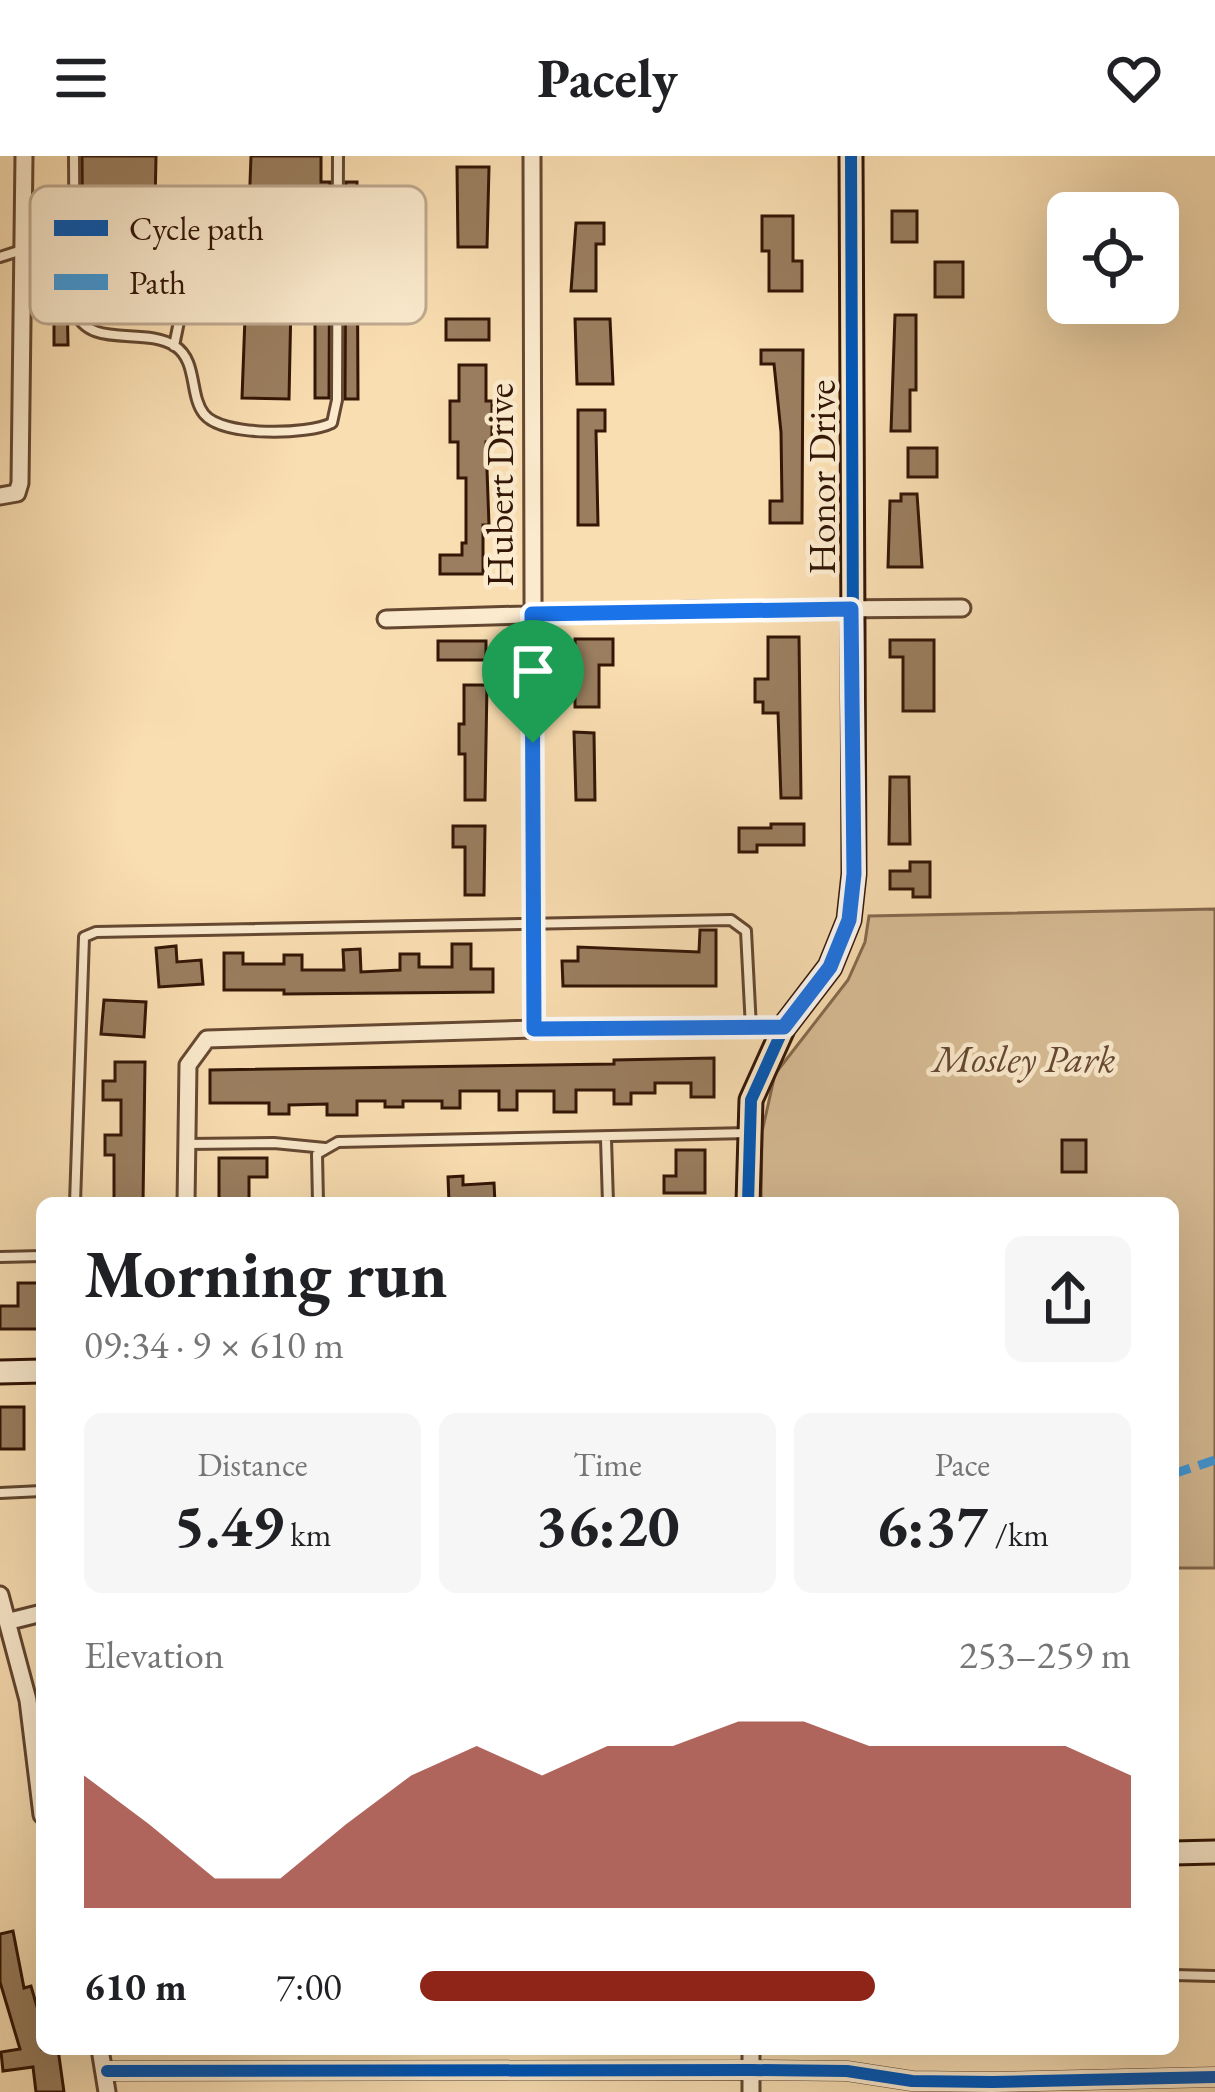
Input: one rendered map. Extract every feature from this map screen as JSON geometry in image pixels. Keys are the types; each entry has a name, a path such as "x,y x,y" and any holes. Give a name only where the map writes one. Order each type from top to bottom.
{"street":[{"path":"0,496 17,494 20,483 24,156"},
{"name":"Hubert Drive","path":"532,156 534,1029"},
{"name":"Honor Drive","path":"748,1197 752,1100 784,1027 830,967 849,920 854,874 851,156"},
{"path":"386,619 962,608"},
{"path":"186,1197 188,1065 207,1039 784,1027"},
{"path":"0,1372 36,1371"},
{"path":"0,1595 36,1732"},
{"path":"10,1621 36,1614"},
{"path":"1179,1852 1215,1852"},
{"path":"102,2055 107,2092"},
{"path":"751,2055 751,2092"},
{"path":"107,2072 751,2070 847,2072 912,2080 1215,2078"}],"lane":[{"path":"338,156 338,186"},
{"path":"0,256 23,250"},
{"path":"82,324 96,334 132,335 174,346 189,363 202,413 214,422 236,430 315,431 332,423 337,400 337,324"},
{"path":"174,346 178,324"},
{"path":"75,1197 84,937 96,932 534,922 739,923 746,931 751,1028"},
{"path":"317,1197 317,1154 338,1142 750,1133"},
{"path":"606,1138 608,1197"},
{"path":"187,1144 327,1148"},
{"path":"0,1257 36,1256"},
{"path":"0,1492 36,1491"},
{"path":"1179,1975 1215,1976"}],"green space":[{"name":"Mosley Park","path":"1215,909 1215,1568 1179,1568 1179,1197 761,1197 762,1132 775,1074 848,980 865,942 869,916"}],"building":[{"path":"82,156 156,156 155,186 82,186"},
{"path":"251,156 321,156 321,182 330,182 330,186 250,186"},
{"path":"457,167 489,167 487,247 458,247"},
{"path":"892,211 917,211 917,242 892,242"},
{"path":"762,216 793,216 793,261 802,261 802,291 769,291 769,251 762,251"},
{"path":"576,223 604,223 604,244 596,244 596,291 571,291"},
{"path":"935,262 963,262 963,297 935,297"},
{"path":"895,315 916,315 916,390 910,390 910,431 891,431"},
{"path":"446,319 489,319 489,340 446,340"},
{"path":"575,319 610,319 613,384 577,384"},
{"path":"54,324 68,324 68,345 54,345"},
{"path":"245,324 291,324 289,399 242,398"},
{"path":"315,324 329,324 329,398 315,398"},
{"path":"345,324 358,324 358,399 345,399"},
{"path":"761,350 803,350 802,523 770,523 770,501 782,501 781,432 774,364 761,364"},
{"path":"459,365 486,365 486,401 492,401 492,442 486,442 489,525 483,525 483,574 440,574 440,555 462,555 462,543 466,543 466,478 458,478 458,442 450,442 450,401 459,401"},
{"path":"578,410 605,410 605,431 596,431 598,525 578,525"},
{"path":"908,448 937,448 937,477 908,477"},
{"path":"901,494 917,494 922,567 888,567 890,501 901,501"},
{"path":"768,637 799,637 801,798 781,798 778,713 763,713 763,702 755,702 755,679 768,679"},
{"path":"575,639 613,639 613,665 599,665 599,707 575,707"},
{"path":"890,640 934,640 934,711 903,711 903,657 890,657"},
{"path":"438,641 486,641 486,660 438,660"},
{"path":"464,685 487,685 485,800 465,800 465,754 459,754"},
{"path":"574,732 594,733 595,800 576,800"},
{"path":"890,777 909,777 910,844 889,844"},
{"path":"771,824 804,824 804,845 757,845 757,852 739,852 739,828 771,828"},
{"path":"453,826 485,826 484,895 465,895 465,847 453,847"},
{"path":"910,862 930,862 930,897 913,897 913,889 890,889 890,871 910,871"},
{"path":"700,930 716,930 716,986 563,986 562,961 578,961 578,947 699,952"},
{"path":"452,944 471,944 471,969 493,969 493,992 224,990 224,953 243,953 243,964 284,964 284,955 302,955 302,970 344,970 343,950 360,949 361,972 400,970 400,954 419,954 419,967 452,967"},
{"path":"176,946 177,962 201,960 203,984 159,987 156,948"},
{"path":"104,1000 146,1002 144,1037 101,1034"},
{"path":"714,1058 714,1097 691,1097 691,1083 655,1083 655,1093 631,1093 631,1104 614,1104 614,1090 576,1090 576,1112 554,1112 554,1091 517,1091 517,1110 499,1110 499,1091 460,1091 460,1108 442,1108 442,1101 403,1101 403,1107 385,1107 385,1101 357,1101 357,1115 327,1115 327,1104 289,1105 289,1114 269,1114 269,1103 210,1103 210,1070 614,1064 614,1060"},
{"path":"115,1062 145,1062 143,1197 114,1197 114,1155 105,1155 105,1135 121,1135 121,1100 103,1100 103,1081 115,1081"},
{"path":"1062,1140 1086,1140 1086,1172 1062,1172"},
{"path":"676,1150 705,1150 705,1193 664,1193 664,1176 676,1176"},
{"path":"219,1158 267,1158 267,1177 249,1177 249,1197 219,1197"},
{"path":"463,1176 463,1185 494,1183 495,1197 449,1197 448,1177"},
{"path":"18,1283 36,1283 36,1329 0,1329 0,1306 18,1306"},
{"path":"0,1407 24,1407 24,1449 0,1449"},
{"path":"13,1931 24,1988 31,1986 36,2003 36,2055 59,2055 64,2092 36,2092 33,2067 3,2071 1,2052 20,2049 0,1982 0,1934"}],"marked path":[{"path":"1179,1472 1215,1460"}],"cycle path":[{"path":"748,1197 751,1100 784,1027 830,967 849,920 854,874 851,156"},
{"path":"107,2071 847,2071 912,2081 992,2082 1215,2077"}],"route":[{"path":"851,609 854,874 849,920 830,967 784,1027 534,1029 533,743 532,614 851,609"}]}
